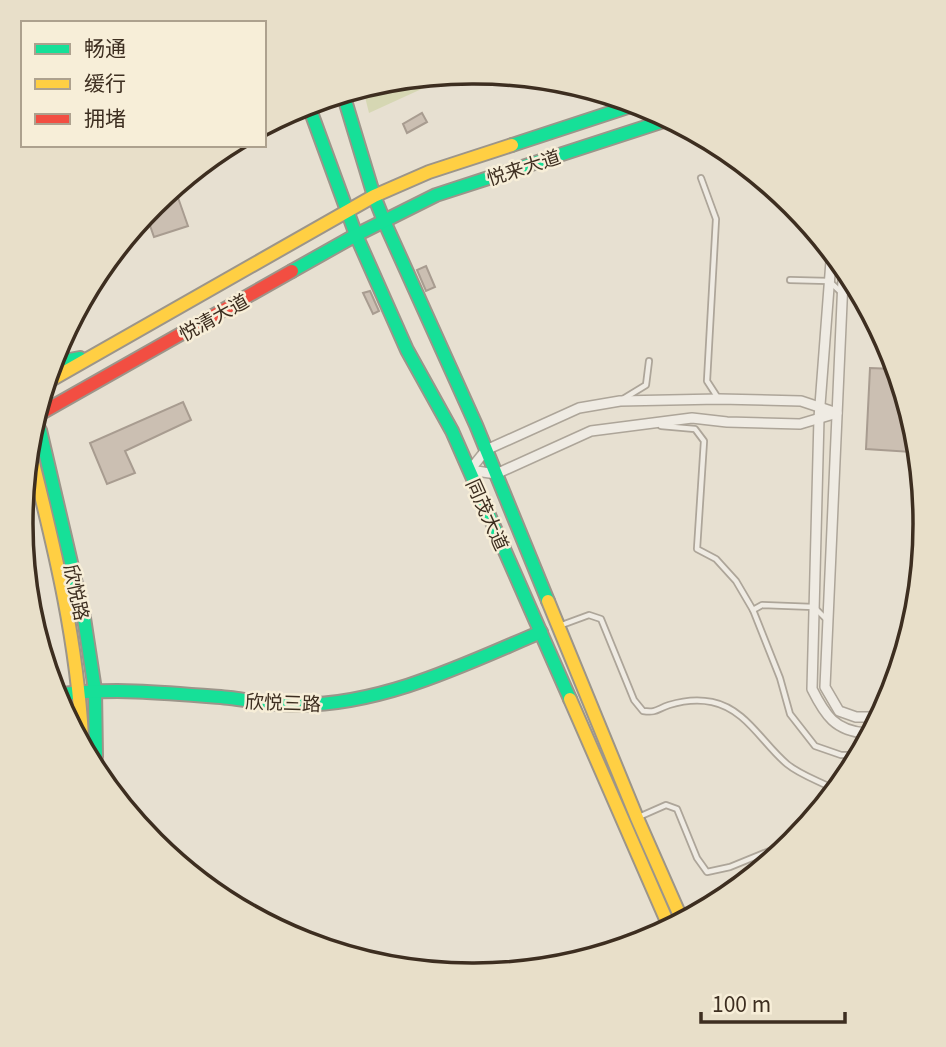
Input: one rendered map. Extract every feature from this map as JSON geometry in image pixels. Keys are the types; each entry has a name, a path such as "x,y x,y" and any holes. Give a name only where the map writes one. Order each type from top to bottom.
{"main road":[{"name":"同茂大道","path":"346,103 374,196 486,450 678,912"},
{"name":"悦来大道","path":"374,196 429,172 620,109"},
{"name":"同茂大道","path":"312,114 356,235 407,350 452,431 470,470 666,919"},
{"name":"悦来大道","path":"384,220 436,195 656,124"},
{"name":"悦清大道","path":"59,376 374,196"},
{"name":"悦清大道","path":"48,409 384,220"},
{"path":"65,361 75,360 114,344"},
{"name":"欣悦路","path":"42,438 75,576 95,690 96,749"},
{"name":"欣悦路","path":"36,475 63,581 81,691 82,723"},
{"name":"欣悦三路","path":"67,693 149,690 298,705 339,702 389,692 439,676 541,632"}],"street":[{"path":"830,267 819,418 813,689 822,710 839,727 860,732"},
{"path":"847,292 837,413 825,687 839,711 856,717 867,717"},
{"path":"620,401 801,401 837,413 800,424 726,422 692,418 591,431 496,474 470,470 486,450 579,408 620,401"}],"lane":[{"path":"701,178 716,219 707,381 719,399"},
{"path":"790,280 829,281 847,292"},
{"path":"620,401 646,385 649,361"},
{"path":"643,424 695,429 704,441 697,549 716,559 737,581 753,610 780,678 790,713 816,746 847,755"},
{"path":"753,610 762,606 814,607 828,622"},
{"path":"559,626 589,615 601,619 634,700 643,711 654,712 687,701 713,702 743,716 761,739 789,766 826,785"},
{"path":"637,818 666,805 677,809 697,858 707,872 730,867 764,853"}],"green space":[{"path":"426,87 369,113 365,97"}],"building":[{"path":"422,113 427,122 407,133 403,124"},
{"path":"178,198 188,226 154,237 150,226"},
{"path":"426,266 435,287 426,291 417,270"},
{"path":"370,291 379,311 373,314 363,293"},
{"path":"870,368 884,369 898,410 906,452 866,449"},
{"path":"183,402 191,420 125,451 135,473 107,484 90,443"}],"traffic: fast":[{"path":"346,103 384,221 476,425 548,601"},
{"path":"512,145 621,109"},
{"path":"312,114 356,235 407,350 452,431 570,699"},
{"path":"292,271 436,195 656,124"},
{"path":"65,361 80,358"},
{"path":"42,438 84,618 95,690 96,749"},
{"path":"68,694 142,692 299,705 331,703 362,698 423,680 541,632"}],"traffic: slow":[{"path":"60,375 374,196 429,172 512,145"},
{"path":"36,476 70,633 81,721"},
{"path":"548,601 678,912"},
{"path":"570,699 666,919"}],"traffic: jam":[{"path":"48,409 292,271"}]}
